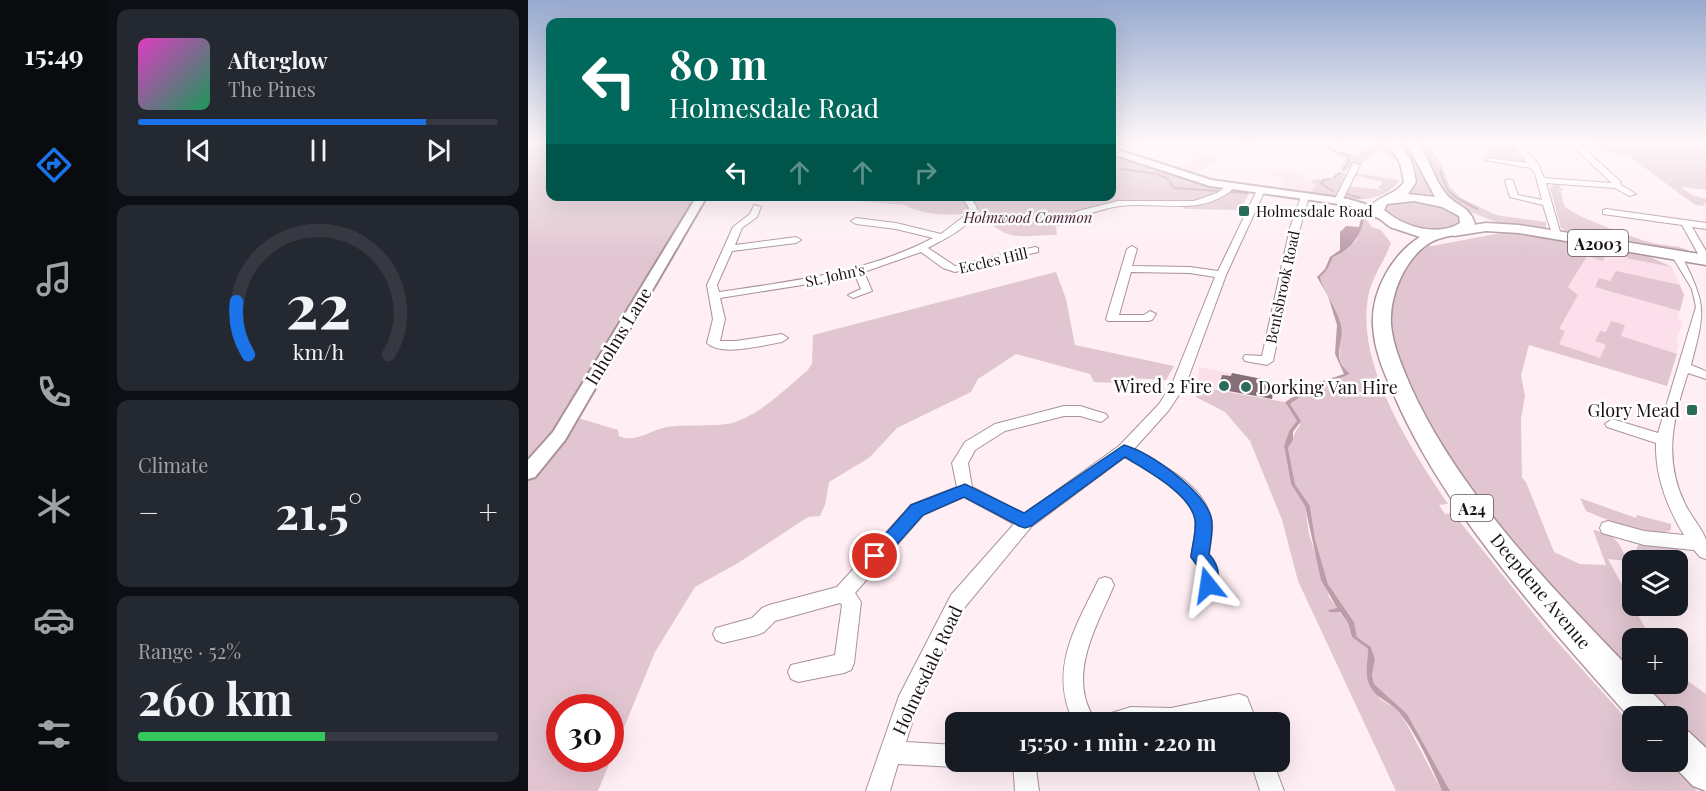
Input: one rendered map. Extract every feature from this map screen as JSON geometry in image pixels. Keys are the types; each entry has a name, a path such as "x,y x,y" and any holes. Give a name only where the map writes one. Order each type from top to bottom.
{"main road":[{"path":"1401,260 1400,237 1382,217 1377,207 1407,189 1410,179"},
{"path":"1382,217 1412,230 1448,233 1468,224 1465,214 1437,194 1432,179"},
{"path":"1387,199 1428,199 1455,207"},
{"name":"A2003","path":"1455,207 1519,229"},
{"name":"A2003","path":"1448,233 1486,227 1519,229 1706,260"},
{"name":"Deepdene Avenue","path":"1448,233 1420,242 1401,260 1387,288 1382,309 1382,325 1388,357 1413,417 1465,498 1562,618 1642,706"},
{"path":"1688,755 1706,773"}],"street":[{"path":"1196,179 1343,201 1367,208 1382,217"},
{"path":"1343,201 1351,179"},
{"path":"1610,179 1632,194"},
{"path":"1556,235 1540,180 1617,186"},
{"path":"1509,181 1514,197 1547,203"},
{"path":"1058,222 1123,203 1188,205 1225,193 1232,186"},
{"name":"Holmesdale Road","path":"878,791 907,704 958,602 1025,522 1124,450 1164,407 1179,384 1221,275 1261,190"},
{"name":"Bentsbrook Road","path":"1250,358 1267,361 1295,228 1305,196"},
{"path":"1343,201 1387,199"},
{"name":"Inholms Lane","path":"528,471 559,436 699,201"},
{"name":"St. John's","path":"714,296 785,285 890,262 923,249 943,237 971,215 973,208 968,201"},
{"path":"757,207 753,215 738,227 712,285 719,319 713,343 718,346 782,338"},
{"path":"1606,212 1706,226"},
{"path":"856,221 896,226 943,237"},
{"path":"1685,223 1706,260"},
{"path":"728,249 796,240"},
{"name":"Eccles Hill","path":"923,249 932,253 946,268 955,270 1035,250"},
{"path":"1132,249 1112,319 1148,318 1150,314"},
{"path":"1677,256 1702,295 1700,310 1664,440 1666,473 1676,500 1702,548"},
{"path":"1127,269 1190,270 1221,275"},
{"path":"853,295 867,291 858,270"},
{"path":"1684,367 1706,375"},
{"path":"965,490 960,463 970,446 1000,427 1064,411 1080,411 1101,417"},
{"path":"1612,424 1664,440"},
{"path":"1124,450 1172,479 1192,499 1203,518 1200,557 1209,567 1208,585"},
{"path":"965,490 1025,522"},
{"path":"723,634 757,626 769,614 843,594 917,510 965,490"},
{"path":"1608,528 1644,538 1702,548"},
{"path":"1080,712 1075,701 1072,674 1078,652 1105,585"},
{"path":"798,672 844,663 852,602 843,594"},
{"path":"1205,712 1239,705 1242,712"},
{"path":"890,752 945,755"},
{"path":"1025,772 1027,791"},
{"path":"1265,772 1272,791"}],"shaded area":[{"path":"1281,179 1307,179 1316,185 1311,192 1280,189 1283,180"},
{"path":"1361,218 1364,218 1363,225 1357,237 1345,251 1333,257 1327,270 1320,277 1341,325 1339,356 1350,374 1309,391 1290,404 1301,421 1293,432 1293,440 1288,448 1295,484 1310,506 1315,539 1328,584 1354,622 1357,637 1371,647 1375,659 1372,675 1374,684 1407,714 1450,791 1442,791 1404,718 1394,707 1375,694 1370,686 1367,672 1368,649 1352,637 1348,623 1340,612 1329,612 1328,610 1337,608 1321,580 1305,506 1291,484 1284,446 1289,431 1297,421 1285,402 1314,384 1344,374 1335,354 1337,325 1328,296 1317,277 1325,269 1330,257 1340,250 1340,232 1346,226 1359,227"},
{"path":"1615,253 1630,259 1672,267 1684,295 1677,319 1683,321 1676,342 1679,344 1667,386 1522,343 1425,266"},
{"path":"1199,367 1267,380 1267,383 1275,384 1238,395 1198,387"}],"green space":[{"path":"528,179 546,179 546,201 695,201 547,440 528,461"},
{"name":"Holmwood Common","path":"1116,179 1188,179 1209,186 1250,192 1240,210 1185,209 1181,204 1124,201 1056,222 1057,235 1015,236 999,230 979,213 940,214 923,212 904,205 859,201 1116,201"},
{"path":"1318,179 1327,181 1344,179 1337,194 1332,197 1311,192 1316,185 1310,181"},
{"path":"1370,179 1398,180 1387,192 1373,198 1357,199 1343,196 1348,186 1383,190 1378,188 1383,182"},
{"path":"1414,179 1428,179 1436,198 1405,195 1414,186"},
{"path":"1436,179 1447,179 1450,187 1461,198 1496,215 1546,222 1546,228 1508,226 1445,199"},
{"path":"1660,179 1706,179 1706,190 1681,187 1692,195 1706,199 1706,203 1703,203 1705,206 1695,205"},
{"path":"1558,184 1563,190 1559,192 1561,192 1565,206 1579,215 1645,241 1689,251 1685,253 1571,236 1561,228 1550,188"},
{"path":"1410,199 1435,203 1458,215 1460,221 1443,230 1422,229 1401,222 1385,212 1386,206 1391,202"},
{"path":"1363,215 1372,227 1381,230 1391,243 1368,298 1367,324 1370,351 1390,406 1419,459 1448,504 1439,505 1445,514 1453,513 1545,628 1622,714 1622,772 1678,772 1697,791 1450,791 1407,715 1374,684 1372,675 1375,659 1371,647 1357,637 1354,622 1328,584 1315,539 1310,506 1295,484 1288,448 1300,425 1290,404 1309,391 1350,374 1344,367 1339,354 1341,329 1339,321 1320,277 1327,270 1333,257 1356,241 1364,219"},
{"path":"1511,231 1646,255 1672,267 1630,259 1621,255 1606,254 1603,261 1587,256 1568,287 1578,295 1559,329 1565,331 1559,344 1600,358 1606,345 1595,341 1600,331 1606,332 1611,321 1625,325 1621,336 1677,354 1667,386 1529,345 1521,375 1525,396 1521,419 1522,478 1526,482 1554,552 1580,564 1606,565 1593,530 1612,536 1623,550 1622,560 1608,559 1622,585 1622,616 1639,616 1645,628 1622,628 1622,671 1478,505 1402,380 1392,341 1390,309 1398,280 1410,259 1425,245 1432,246"},
{"path":"1616,271 1680,285 1684,295 1680,311 1595,287 1599,278 1610,281"},
{"path":"1056,272 1066,299 1075,345 1174,366 1166,380 1130,378 1117,383 1094,382 1090,374 1016,354 978,379 971,392 897,428 869,458 829,482 825,505 820,516 808,517 738,563 695,587 655,652 624,728 624,694 546,694 546,772 606,772 598,791 528,791 528,481 564,443 578,418 618,430 619,436 625,438 637,437 667,427 732,423 772,401 812,364 813,335"},
{"path":"1198,387 1285,402 1297,421 1289,431 1284,446 1291,484 1305,506 1309,534 1329,597 1337,608 1328,610 1339,612 1348,623 1352,637 1368,649 1367,672 1380,699 1395,708 1404,719 1442,791 1396,791 1298,581 1282,520 1250,441 1225,412 1196,397"},
{"path":"1580,498 1636,518 1637,515 1671,524 1671,530 1653,533 1617,523 1586,511"},
{"path":"1641,543 1680,550 1636,550"},
{"path":"1688,681 1706,694 1706,757 1688,740 1688,706 1655,706 1643,694 1688,694"}],"building":[{"name":"Dorking Van Hire","path":"1232,373 1267,380 1266,383 1275,384 1272,399 1218,389 1222,375 1231,376"}],"waterway":[{"path":"1330,179 1323,180 1321,184 1333,191"},
{"path":"1443,179 1447,189 1455,197 1477,209"},
{"path":"1170,182 1174,188 1219,191"},
{"path":"1230,192 1247,193"},
{"path":"1347,194 1360,198"}],"place":[{"name":"Holmesdale Road","path":"1244,211"},
{"name":"Wired 2 Fire","path":"1224,386"},
{"name":"Dorking Van Hire","path":"1246,387"},
{"name":"Glory Mead","path":"1692,410"}],"route":[{"path":"875,556 917,510 965,490 1025,522 1124,450 1172,479 1192,499 1203,518 1200,557 1209,567 1208,585"}]}
